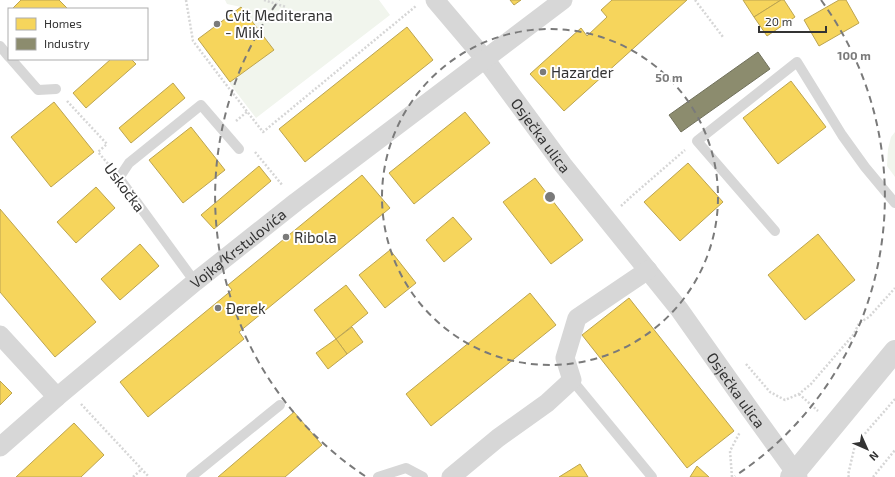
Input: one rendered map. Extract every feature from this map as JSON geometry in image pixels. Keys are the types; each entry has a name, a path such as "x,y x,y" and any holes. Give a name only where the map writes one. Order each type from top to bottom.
{"street":[{"name":"Osječka ulica","path":"435,0 485,59 563,165 679,309 797,476"},
{"name":"Vojka Krstulovića","path":"0,447 194,282 296,202 563,0"},
{"path":"451,477 498,438 547,403 572,380 565,358 577,318 648,270"},
{"path":"0,334 62,393"},
{"path":"797,476 895,351"}],"lane":[{"path":"0,46 8,56"},
{"path":"12,60 38,90 56,89"},
{"path":"775,231 697,141 797,62 842,135 865,167 895,203"},
{"path":"119,178 129,163 201,105 239,149"},
{"name":"Uskočka","path":"119,178 194,282"},
{"path":"572,380 652,477"},
{"path":"191,477 280,405"},
{"path":"378,477 406,468 423,477"}],"path":[{"path":"186,0 194,41 263,132 417,5"},
{"path":"264,0 286,7"},
{"path":"695,0 723,37"},
{"name":"Uskočka","path":"56,89 107,144 98,152 119,178"},
{"path":"621,206 633,194 697,141"},
{"path":"239,149 254,150 296,202"},
{"path":"744,362 770,392 785,400 799,394 811,384 854,334 858,323 869,317 895,288"},
{"path":"62,393 149,477"},
{"path":"849,477 848,475 855,445 895,399"},
{"path":"873,477 895,450"},
{"path":"133,477 142,469"}],"shaded area":[{"path":"225,0 379,0 390,15 256,118 230,82 273,50 241,7 227,4"},
{"path":"895,132 895,177 887,166 888,149 891,137"}],"building: Homes":[{"path":"21,0 59,0 67,8 13,8"},
{"path":"510,0 521,0 514,5"},
{"path":"612,0 687,0 564,111 530,74 581,28 587,36 607,17 601,10"},
{"path":"743,0 781,0 754,17"},
{"path":"781,0 784,0 795,17 767,36 754,17"},
{"path":"839,0 846,0 859,23 819,46 804,20"},
{"path":"241,7 274,50 230,82 198,39"},
{"path":"407,27 433,60 305,162 279,129"},
{"path":"110,60 132,60 136,64 86,108 73,93"},
{"path":"791,81 826,127 778,164 743,118"},
{"path":"173,83 185,98 131,143 119,128"},
{"path":"54,102 94,152 51,187 11,137"},
{"path":"465,112 490,143 414,204 389,173"},
{"path":"191,127 225,170 183,203 149,160"},
{"path":"688,163 723,202 680,241 644,202"},
{"path":"259,166 271,181 214,229 201,215"},
{"path":"362,175 390,208 239,332 244,339 148,417 120,382 232,290 228,285"},
{"path":"535,178 583,240 551,264 503,202"},
{"path":"96,187 115,208 76,243 57,222"},
{"path":"0,209 96,322 55,357 0,292"},
{"path":"453,217 472,239 444,262 426,240"},
{"path":"818,234 855,280 805,320 768,275"},
{"path":"140,244 159,266 120,300 101,279"},
{"path":"390,250 416,283 385,308 359,275"},
{"path":"346,285 368,313 336,339 314,310"},
{"path":"530,293 556,325 431,426 406,394"},
{"path":"629,298 734,431 687,468 582,335"},
{"path":"352,327 363,342 347,354 336,339"},
{"path":"336,339 347,354 328,369 316,353"},
{"path":"0,381 12,393 0,405"},
{"path":"294,412 322,445 285,477 218,477"},
{"path":"74,423 104,455 81,477 16,477"},
{"path":"580,464 588,477 559,477"},
{"path":"697,466 709,477 690,477"}],"building: Industry":[{"path":"758,52 770,69 681,132 669,115"}],"place":[{"name":"Cvit Mediterana - Miki","path":"217,24"},
{"name":"Hazarder","path":"543,72"},
{"name":"Ribola","path":"286,237"},
{"name":"Đerek","path":"218,308"}]}
